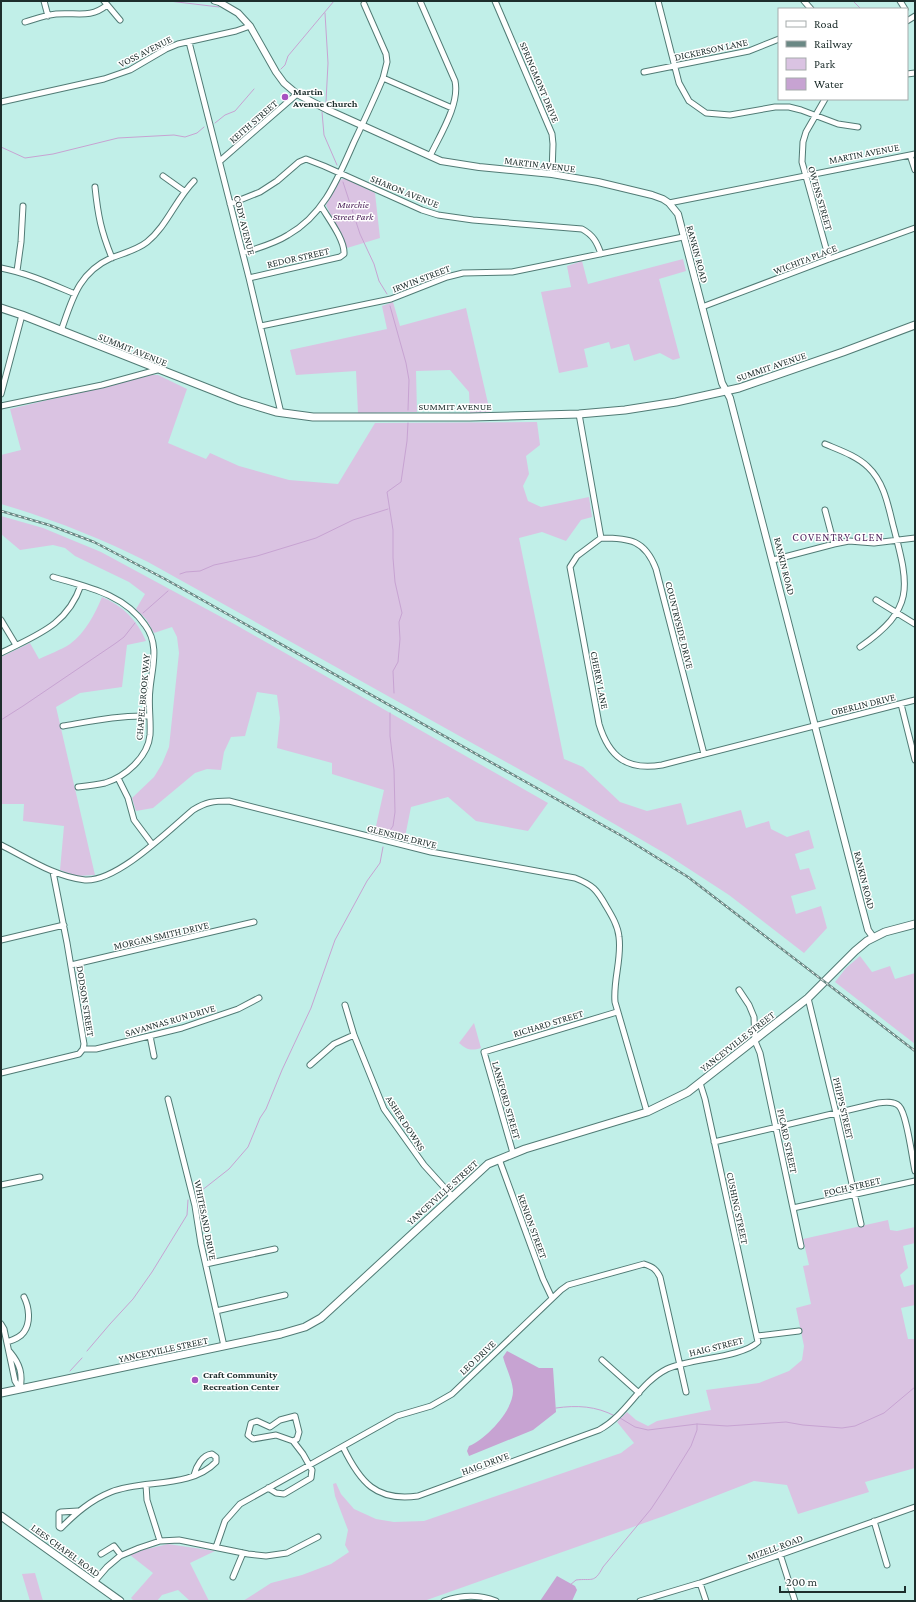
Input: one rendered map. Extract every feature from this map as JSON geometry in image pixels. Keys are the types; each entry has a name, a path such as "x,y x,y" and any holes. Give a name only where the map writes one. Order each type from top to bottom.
{"main road":[{"name":"SUMMIT AVENUE","path":"1,308 61,330 157,370 240,401 281,413 313,416 470,417 579,414 625,410 676,402 727,391 843,352 915,325"},
{"name":"YANCEYVILLE STREET","path":"1,1393 300,1329 320,1318 484,1168 513,1153 647,1112 688,1092 808,998 855,951 873,937 885,932 915,924"},
{"name":"LEES CHAPEL ROAD","path":"1,1516 120,1601"}],"street":[{"path":"44,1 48,16"},
{"name":"MARTIN AVENUE","path":"214,1 220,2 238,13 250,26 276,72 284,83 297,94 441,161 552,174 598,182 652,195 669,203 912,154"},
{"path":"420,1 457,88 452,108 430,156"},
{"name":"SPRINGMONT DRIVE","path":"495,1 552,134 552,174"},
{"path":"658,1 673,66 679,83 689,101 706,113 730,115 775,107 801,110 838,124 858,127"},
{"path":"25,22 48,16 92,14 100,11 106,3 120,20"},
{"path":"243,253 273,243 288,236 311,218 321,206 341,174 384,78 387,62 386,54 364,4"},
{"name":"VOSS AVENUE","path":"1,102 104,80 130,70 166,49 250,26"},
{"name":"DICKERSON LANE","path":"644,72 749,51 778,39"},
{"name":"CODY AVENUE","path":"189,42 243,253 281,413"},
{"path":"384,78 452,108"},
{"name":"KEITH STREET","path":"220,161 297,94"},
{"name":"OWENS STREET","path":"824,100 806,132 803,142 802,162 829,259"},
{"path":"912,154 915,170"},
{"name":"SHARON AVENUE","path":"230,204 260,192 277,181 299,162 306,160 314,162 422,210 438,215 472,220 582,229 594,238 601,254"},
{"path":"163,176 184,191"},
{"path":"61,330 75,294 83,280 93,269 112,258 126,254 147,242 161,226 184,191 194,181"},
{"path":"95,187 98,218 103,237 112,258"},
{"name":"RANKIN ROAD","path":"669,203 678,214 722,383 730,398 860,900 868,930 873,937"},
{"path":"17,271 21,242 22,206"},
{"name":"REDOR STREET","path":"249,278 340,257 344,254 342,241 321,206"},
{"name":"WICHITA PLACE","path":"702,308 829,259 915,228"},
{"name":"IRWIN STREET","path":"261,326 391,299 447,277 463,273 498,274 512,272 683,236"},
{"path":"1,268 17,271 75,294"},
{"path":"1,394 22,315"},
{"path":"1,406 102,385 157,370"},
{"path":"579,414 602,538"},
{"path":"825,444 868,466 876,476 884,490 905,568 907,582 906,596 899,615 886,629 860,647"},
{"path":"825,510 834,544"},
{"name":"COUNTRYSIDE DRIVE","path":"602,538 623,538 635,541 652,557 704,754"},
{"name":"CHERRY LANE","path":"602,538 577,556 570,567 599,724 603,739 617,756 630,764 641,767 662,765 816,726"},
{"path":"773,560 849,541 874,543 915,538"},
{"name":"CHAPEL BROOK WAY","path":"53,578 92,588 108,594 124,603 136,613 149,631 154,648 149,700 150,736 145,750 137,762 118,778 105,783 78,787"},
{"path":"1,653 55,624 64,616 74,603 81,585"},
{"path":"876,600 915,624"},
{"path":"1,620 16,645"},
{"name":"OBERLIN DRIVE","path":"816,726 915,700"},
{"path":"901,704 915,760"},
{"path":"63,726 108,717 132,715 149,716"},
{"path":"118,778 128,798 134,820 152,844"},
{"name":"GLENSIDE DRIVE","path":"1,845 53,872 85,880 98,879 125,866 193,810 203,804 210,801 229,801 429,852 581,880 594,888 618,929 620,947 614,992 617,1012 647,1112"},
{"name":"DODSON STREET","path":"1,1073 79,1054 83,1049 84,1044 71,966 53,872"},
{"name":"MORGAN SMITH DRIVE","path":"71,966 254,922"},
{"path":"1,940 64,925"},
{"name":"PICARD STREET","path":"739,990 750,1005 754,1017 755,1041 760,1053 801,1246"},
{"name":"SAVANNAS RUN DRIVE","path":"83,1049 96,1050 150,1036 238,1009 258,998"},
{"name":"PHIPPS STREET","path":"808,998 861,1224"},
{"name":"ASHER DOWNS","path":"345,1005 354,1035 384,1109 424,1165 452,1196"},
{"name":"RICHARD STREET","path":"484,1052 617,1012"},
{"path":"310,1065 334,1044 354,1035"},
{"path":"150,1036 154,1056"},
{"name":"LANKFORD STREET","path":"484,1052 513,1153"},
{"name":"CUSHING STREET","path":"700,1083 757,1336"},
{"name":"WHITESAND DRIVE","path":"168,1099 177,1139 194,1200 224,1346"},
{"path":"714,1142 886,1102 898,1105 904,1116 915,1171"},
{"name":"KENION STREET","path":"499,1159 542,1279 552,1298"},
{"path":"1,1185 40,1177"},
{"name":"FOCH STREET","path":"794,1208 915,1181"},
{"path":"206,1264 275,1249"},
{"name":"LEO DRIVE","path":"216,1547 222,1528 231,1512 245,1500 398,1416 432,1406 452,1394 552,1298 568,1285 644,1264 653,1267 660,1277 686,1392"},
{"path":"216,1311 285,1295"},
{"path":"7,1342 18,1338 24,1333 27,1326 28,1305 24,1297"},
{"path":"1,1324 4,1329 15,1381 20,1389"},
{"name":"HAIG STREET","path":"639,1393 656,1376 679,1364 742,1350 755,1345 758,1342 757,1336 799,1331"},
{"path":"9,1351 18,1362 22,1380 20,1389"},
{"path":"602,1360 639,1393"},
{"path":"13,1370 19,1368"},
{"name":"HAIG DRIVE","path":"343,1447 353,1468 363,1481 376,1491 391,1497 404,1498 418,1496 599,1430 611,1424 639,1393"},
{"path":"268,1488 276,1493 284,1494 310,1478 312,1470 303,1454 293,1441 276,1435 253,1439 248,1435 251,1423 257,1421 270,1427 280,1420 295,1416 299,1432 297,1439 293,1441"},
{"path":"274,1425 276,1435"},
{"path":"78,1511 59,1513 59,1527 61,1528 78,1511 111,1491 173,1482 194,1475 209,1470 216,1462 216,1457 212,1454 207,1456 196,1466 194,1475"},
{"path":"146,1485 147,1500 160,1541"},
{"name":"MIZELL ROAD","path":"640,1601 700,1583 915,1507"},
{"path":"874,1521 887,1565"},
{"path":"94,1582 107,1567 121,1555 160,1541 179,1540 243,1553 266,1556 279,1555 318,1537"},
{"path":"101,1554 114,1546 121,1555"},
{"path":"233,1577 243,1553"},
{"path":"780,1554 794,1601"},
{"path":"700,1583 706,1601"},
{"path":"444,1601 456,1597 473,1596 483,1596 496,1601"}],"green space":[{"name":"Murchie Street Park","path":"345,178 375,193 380,238 347,248 326,205 340,180"},
{"path":"683,259 686,271 659,279 680,358 673,360 660,353 634,361 629,344 611,349 609,342 584,349 588,367 559,373 541,292 571,287 567,266 582,261 588,284"},
{"path":"393,302 400,326 466,308 490,412 470,413 469,392 450,370 416,371 417,412 358,413 356,371 296,375 290,350 387,329 382,306"},
{"path":"152,375 158,375 187,389 168,443 206,459 210,453 239,466 289,480 338,484 375,423 537,422 540,445 526,456 529,474 523,486 528,501 541,507 589,497 592,517 581,520 566,541 542,532 519,538 564,759 583,767 620,802 647,811 681,803 687,825 741,810 746,828 769,821 771,829 787,837 809,830 814,848 795,854 800,870 809,868 816,889 791,896 796,914 821,906 827,928 804,953 729,895 666,854 549,786 148,562 76,530 1,504 1,455 21,450 10,409"},
{"path":"1,516 43,528 101,552 236,625 548,803 528,831 476,821 448,797 411,807 404,842 374,835 384,790 332,774 332,763 277,748 280,718 277,695 257,692 245,736 231,737 224,752 221,770 207,769 195,773 153,808 136,811 132,798 154,777 162,764 169,747 179,653 177,637 172,627 154,633 146,619 136,609 145,594 129,582 75,556 65,548 53,545 20,550 1,534"},
{"path":"102,597 123,609 134,620 146,641 127,645 122,687 80,693 56,707 95,875 77,876 60,870 64,826 23,821 24,804 1,804 1,657 30,643 39,659 70,644 85,629"},
{"path":"860,956 872,972 890,966 895,979 915,973 915,1044 835,982 846,968"},
{"path":"474,1023 481,1048 472,1050 459,1043"},
{"path":"888,1220 890,1230 897,1231 915,1227 915,1243 903,1246 908,1268 900,1275 904,1287 915,1284 915,1305 901,1308 908,1339 915,1339 915,1468 865,1482 869,1492 798,1514 787,1485 754,1481 664,1516 424,1601 243,1601 271,1583 302,1575 331,1564 349,1552 345,1545 348,1530 335,1496 333,1484 336,1483 341,1494 354,1509 376,1519 394,1522 424,1521 621,1453 634,1443 617,1422 627,1412 636,1420 648,1426 657,1421 711,1410 706,1390 759,1383 789,1371 802,1360 804,1346 796,1308 811,1304 803,1266 809,1265 803,1239"},
{"path":"168,1544 215,1551 190,1563 209,1601 190,1601 178,1590 162,1595 157,1601 134,1601 131,1598 153,1573 130,1555"},
{"path":"35,1573 43,1601 30,1601 22,1574"}],"water":[{"path":"507,1351 539,1368 553,1368 556,1412 533,1430 469,1456 467,1451 469,1446 483,1437 498,1423 504,1415 512,1398 513,1390 503,1357"},
{"path":"557,1576 575,1586 577,1590 572,1601 540,1601"}],"waterway":[{"path":"169,1 219,7"},
{"path":"281,69 285,65 288,56 334,1"},
{"path":"853,1 860,8"},
{"path":"325,13 328,63 326,102"},
{"path":"215,123 225,115 235,111 254,89"},
{"path":"322,112 324,135 337,165"},
{"path":"1,147 25,158 53,154 118,138 174,135 185,137 197,133 204,127"},
{"path":"343,182 360,234 374,264 379,281 387,294"},
{"path":"390,306 406,363 409,380 408,410"},
{"path":"394,693 393,671 398,662 400,639 399,622 402,613 395,582 393,530 387,492 401,482 408,423"},
{"path":"180,574 200,571 214,565 257,556 316,538 353,520 388,509"},
{"path":"143,613 168,591"},
{"path":"1,720 116,643 124,637 135,623"},
{"path":"386,836 393,826 395,812 390,713"},
{"path":"201,1191 229,1169 248,1147 311,1008 335,940 367,881 380,863 383,847"},
{"path":"87,1351 133,1299 152,1272 187,1215 188,1200"},
{"path":"70,1371 82,1358"},
{"path":"620,1418 635,1427 648,1430 697,1424 727,1426 786,1422 842,1428 855,1426 884,1413 915,1387"},
{"path":"556,1408 594,1408 615,1416"},
{"path":"570,1585 576,1580 595,1578 651,1509 691,1446 697,1430 697,1424"}],"railway":[{"path":"1,511 49,525 94,542 165,579 622,836 688,877 915,1051"}],"place":[{"name":"Martin Avenue Church","path":"285,97"},
{"name":"Craft Community Recreation Center","path":"195,1380"}],"district":[{"name":"COVENTRY GLEN","path":"838,537"}]}
